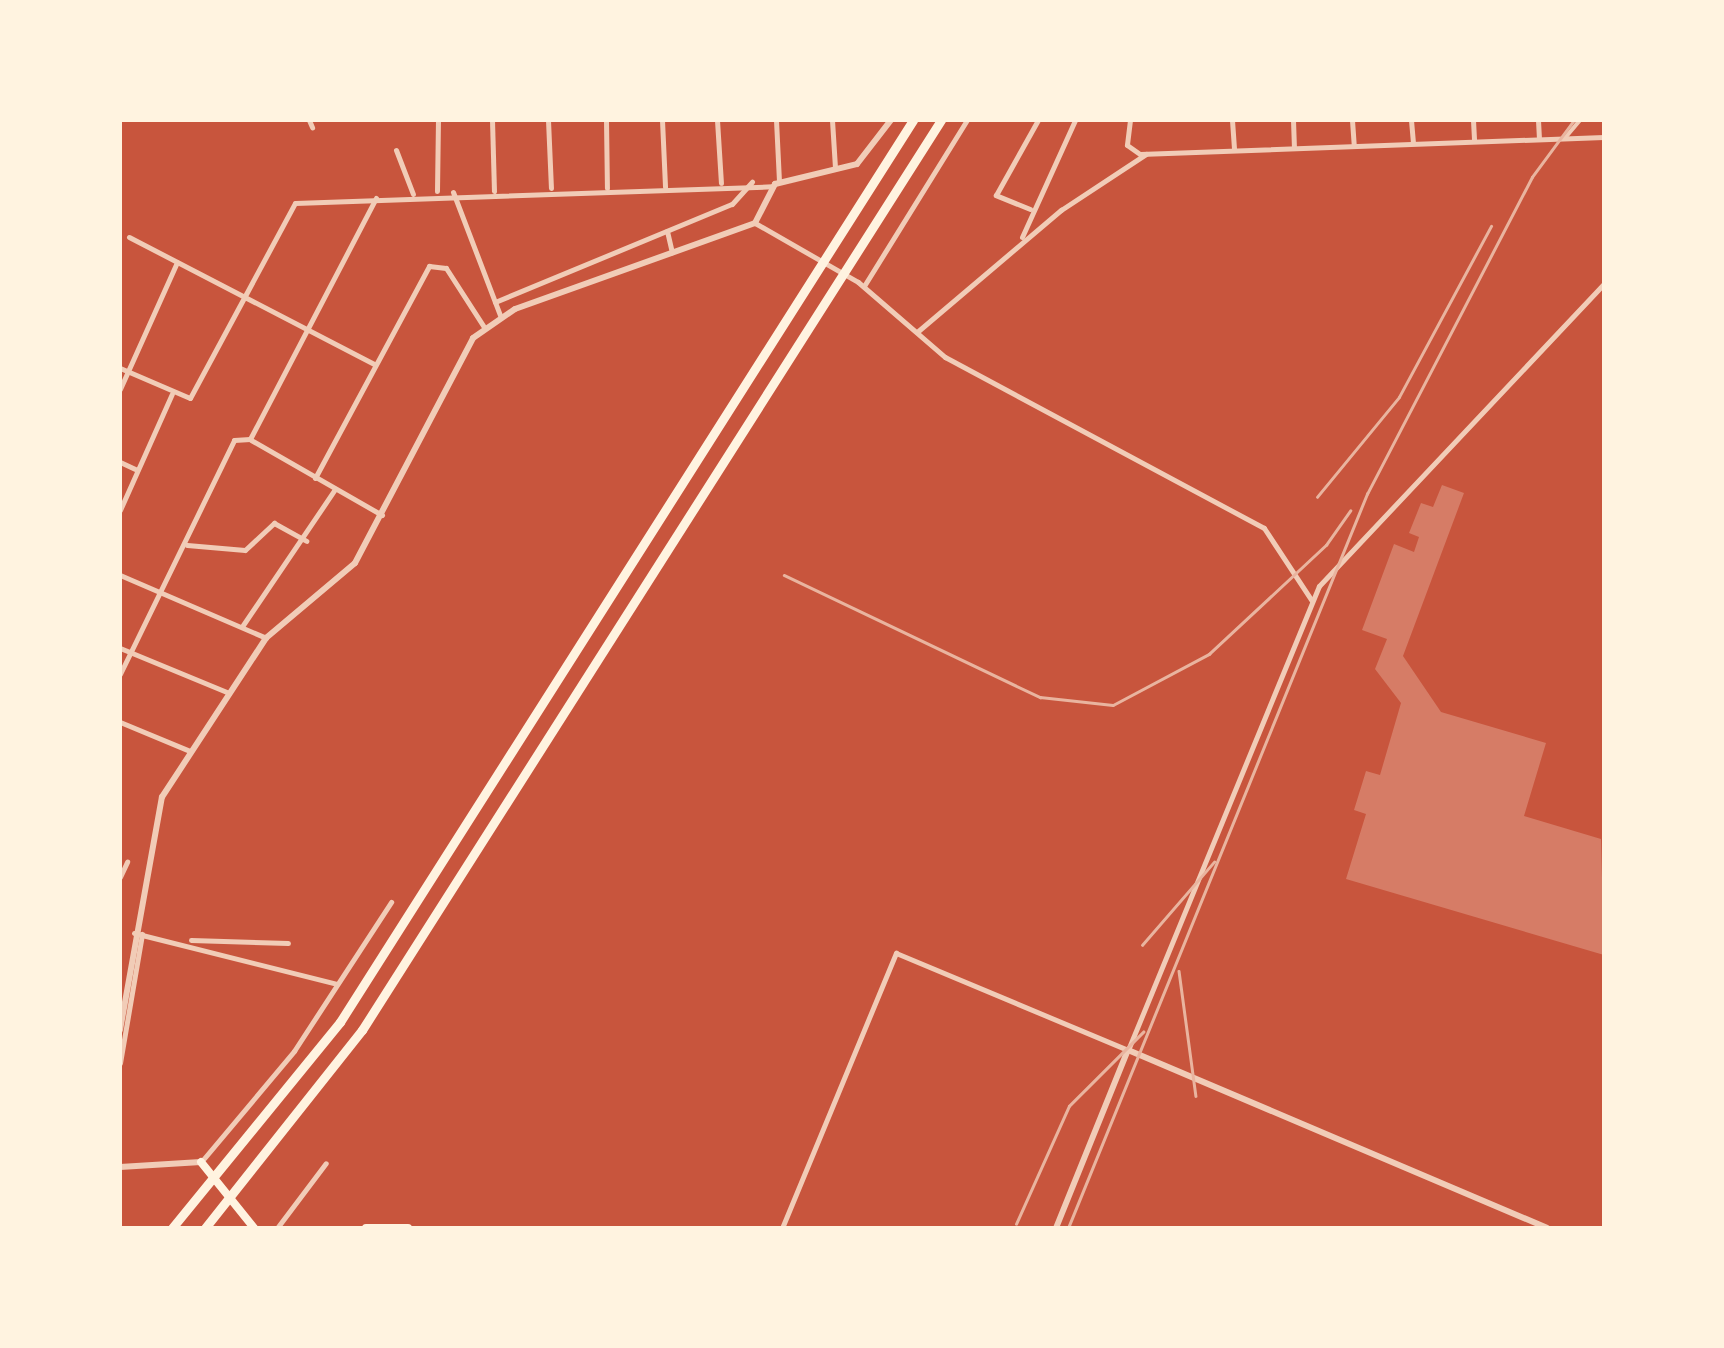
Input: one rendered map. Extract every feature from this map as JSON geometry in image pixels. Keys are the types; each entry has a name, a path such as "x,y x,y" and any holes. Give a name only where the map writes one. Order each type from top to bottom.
{"highway":[{"path":"172,1228 224,1172 358,995 913,120"},
{"path":"205,1228 236,1194 383,998 941,120"}],"main road":[{"path":"202,1162 254,1228"},
{"path":"366,1228 408,1228"}],"street":[{"path":"436,192 438,120"},
{"path":"492,120 494,191"},
{"path":"548,120 550,188"},
{"path":"606,120 607,188"},
{"path":"662,120 665,187"},
{"path":"717,120 721,183"},
{"path":"120,1063 155,813 190,751 266,638 351,568 484,326 500,316 755,223 776,184 776,120"},
{"path":"832,120 835,172"},
{"path":"864,286 967,120"},
{"path":"1022,240 1030,209 1074,120"},
{"path":"1130,120 1127,145 1146,154 1604,136"},
{"path":"1232,120 1234,150"},
{"path":"1293,120 1294,148"},
{"path":"1352,120 1354,146"},
{"path":"1412,120 1413,143"},
{"path":"1473,120 1474,141"},
{"path":"1538,120 1539,139"},
{"path":"1565,138 1580,120"},
{"path":"1030,209 996,198 1035,121"},
{"path":"120,368 188,398 291,204 436,192 776,184 835,172 862,160 888,122"},
{"path":"396,150 412,194"},
{"path":"917,332 1022,240 1146,154"},
{"path":"495,302 732,204 752,182"},
{"path":"453,192 500,316"},
{"path":"250,439 376,198"},
{"path":"755,223 864,286 945,358 1264,528 1312,601"},
{"path":"667,231 672,253"},
{"path":"129,238 374,364"},
{"path":"120,389 177,262"},
{"path":"314,478 429,266 446,268 484,326"},
{"path":"1056,1228 1312,601 1336,564 1604,284"},
{"path":"120,510 172,393"},
{"path":"120,674 234,440 250,439 382,515"},
{"path":"120,462 137,470"},
{"path":"244,625 306,541 335,489"},
{"path":"186,545 246,550 274,523 306,541"},
{"path":"120,575 244,625 266,638"},
{"path":"120,648 229,694"},
{"path":"120,722 190,751"},
{"path":"120,877 127,862"},
{"path":"120,1167 202,1162 338,984 390,902"},
{"path":"138,933 182,940 338,984"},
{"path":"120,1030 138,933"},
{"path":"182,940 288,943"},
{"path":"782,1228 896,953 1547,1228"},
{"path":"277,1228 326,1163"}],"building":[{"path":"1442,485 1464,493 1403,656 1441,712 1546,743 1524,816 1601,839 1604,955 1346,879 1366,814 1354,810 1366,771 1380,775 1401,703 1375,669 1387,639 1362,630 1394,544 1414,552 1419,537 1409,533 1421,503 1433,507"}],"railway":[{"path":"1068,1228 1367,494 1532,177 1574,120"},
{"path":"1317,497 1399,397 1491,226"},
{"path":"784,575 1040,697 1113,705 1209,654 1326,545 1350,511"},
{"path":"1142,945 1214,862"},
{"path":"1179,971 1196,1096"},
{"path":"1016,1224 1069,1106 1143,1032"}]}
